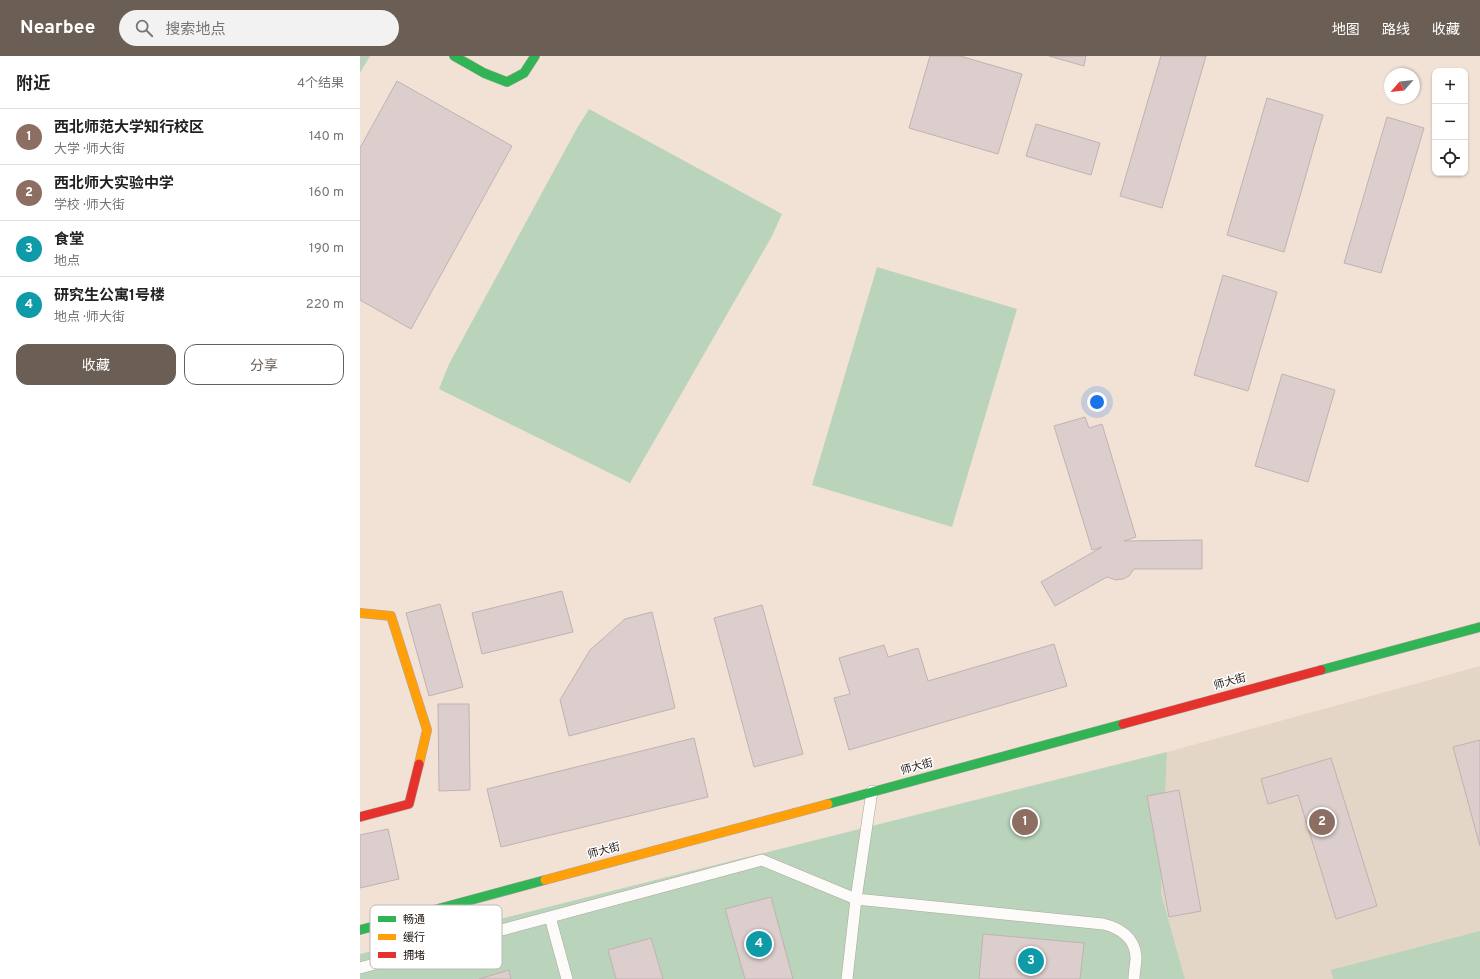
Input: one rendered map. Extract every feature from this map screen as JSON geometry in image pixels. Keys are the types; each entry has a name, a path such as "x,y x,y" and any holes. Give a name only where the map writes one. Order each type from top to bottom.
{"street":[{"path":"454,56 484,73 507,82 524,73 535,56"},
{"path":"360,613 391,616 427,730 409,804 360,817"},
{"name":"师大街","path":"452,905 1480,627"},
{"name":"师大街","path":"360,930 370,927"}],"lane":[{"path":"847,979 856,899 872,791"},
{"path":"502,930 762,860 856,899 1113,926 1122,931 1129,938 1134,947 1136,957 1134,979"},
{"path":"550,917 567,979"},
{"path":"360,968 370,965"}],"shaded area":[{"path":"1480,666 1480,979 1185,979 1161,893 1167,752"}],"green space":[{"path":"360,56 370,56 360,73"},
{"path":"589,109 782,214 772,236 630,483 439,389 449,364 576,130"},
{"path":"877,267 1017,309 952,527 812,485"},
{"path":"1167,752 1161,893 1185,979 360,979 360,954 370,951 370,969 502,969 502,918"},
{"path":"1480,931 1480,979 1333,979 1331,970"}],"building":[{"path":"930,56 960,56 1022,74 998,154 909,128"},
{"path":"1049,56 1086,56 1084,66"},
{"path":"1161,56 1206,56 1162,208 1120,196"},
{"path":"397,81 512,146 411,329 360,300 360,148"},
{"path":"1267,98 1323,115 1284,252 1227,235"},
{"path":"1387,117 1424,128 1381,273 1344,263"},
{"path":"1036,124 1100,143 1091,175 1026,156"},
{"path":"1223,275 1277,292 1248,391 1194,375"},
{"path":"1282,374 1335,390 1308,482 1255,466"},
{"path":"1085,417 1089,428 1102,424 1136,537 1124,541 1202,540 1202,569 1134,569 1129,576 1123,579 1116,580 1107,577 1055,606 1041,582 1102,547 1092,550 1054,426"},
{"path":"562,591 573,632 482,654 472,613"},
{"path":"440,604 463,687 429,696 406,613"},
{"path":"762,605 803,754 754,767 714,618"},
{"path":"652,612 675,708 569,736 560,700 590,650 625,619"},
{"path":"1054,644 1067,686 849,750 834,698 850,694 839,658 884,645 888,657 918,648 928,681"},
{"path":"438,704 469,704 470,790 439,791"},
{"path":"694,738 708,797 501,847 487,789"},
{"path":"1480,740 1480,846 1453,747"},
{"path":"1331,758 1377,906 1336,919 1298,795 1268,804 1261,779"},
{"path":"1179,790 1201,911 1169,917 1147,796"},
{"path":"388,829 399,879 360,888 360,835"},
{"path":"771,897 793,979 745,979 725,909"},
{"path":"983,934 1084,943 1080,979 979,979"},
{"path":"651,938 663,979 616,979 608,950"},
{"path":"509,970 511,979 479,979"}],"traffic: fast":[{"path":"454,56 484,73 507,82 524,73 535,56"},
{"path":"1321,670 1480,627"},
{"path":"828,804 1123,724"},
{"path":"452,905 545,880"},
{"path":"360,930 370,927"}],"traffic: slow":[{"path":"360,613 391,616 427,730 419,764"},
{"path":"545,880 828,804"}],"traffic: jam":[{"path":"1123,724 1321,670"},
{"path":"360,817 409,804 419,764"}],"place":[{"name":"西北师范大学知行校区","path":"1025,822"},
{"name":"西北师大实验中学","path":"1322,822"},
{"name":"研究生公寓1号楼","path":"759,944"},
{"name":"食堂","path":"1031,961"}]}
